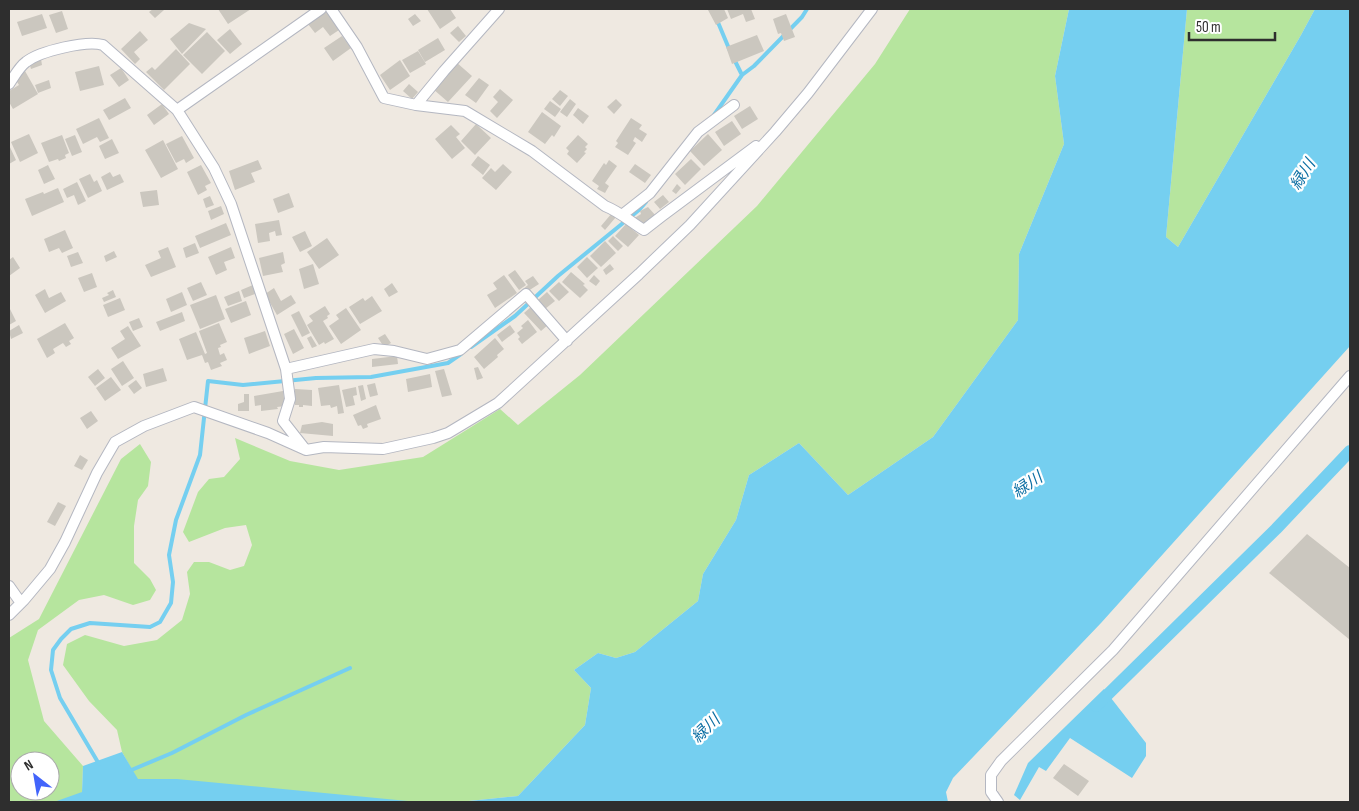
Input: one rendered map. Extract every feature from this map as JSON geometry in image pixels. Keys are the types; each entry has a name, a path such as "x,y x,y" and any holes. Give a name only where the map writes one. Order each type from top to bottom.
{"street":[{"path":"177,110 321,9"},
{"path":"331,9 357,47 384,98 416,106 465,110 532,151 605,206 644,230 775,132"},
{"path":"416,106 499,9"},
{"path":"9,614 50,569 65,542 97,473 116,442 144,426 194,407 268,433 306,450 324,447 383,449 433,438 448,432 498,403 690,225 808,93 872,9"},
{"path":"9,84 24,63 34,57 72,46 96,43 103,45 177,110 214,168 231,204 286,369 290,399 283,421 306,450"},
{"path":"622,215 650,193 698,132 734,105"},
{"path":"286,369 374,349 394,351 427,359 460,350 526,294 567,341"},
{"path":"998,802 991,792 991,775 1001,761 1113,650 1350,376"},
{"path":"9,586 20,603"}],"green space":[{"path":"910,9 1069,9 1055,76 1064,144 1019,254 1018,320 933,437 848,495 799,443 749,475 736,520 703,574 698,601 635,652 616,658 598,653 574,670 591,688 585,725 518,796 459,802 158,802 137,779 122,752 117,730 89,701 63,665 67,644 85,635 124,646 157,640 182,620 190,594 187,572 194,562 209,562 230,570 244,566 252,545 246,525 225,528 189,542 183,532 198,492 209,479 224,477 240,459 235,438 290,461 339,470 423,457 500,409 518,425 580,375 757,206 875,64"},
{"path":"1187,9 1315,9 1178,247 1166,237"},
{"path":"140,444 151,462 148,486 138,500 134,526 134,563 150,579 156,590 150,600 133,605 104,595 79,600 38,630 28,660 44,721 83,766 82,792 76,802 9,802 9,638 39,619 121,459"}],"water":[{"name":"緑川","path":"1069,9 1187,9 1166,237 1178,247 1315,9 1350,9 1350,346 1101,623 953,778 946,792 948,802 459,802 518,796 585,725 591,688 574,670 598,653 616,658 635,652 698,601 703,574 736,520 749,475 799,443 848,495 933,437 1018,320 1019,254 1064,144 1055,76"},
{"path":"1104,689 1146,743 1146,756 1132,778 1070,738 1046,771 1039,767 1020,800 1014,795 1028,763"},
{"path":"122,752 138,779 177,779 418,802 54,802 82,792 83,766"}],"building":[{"path":"153,9 164,10 155,18 149,12"},
{"path":"218,9 251,9 228,24"},
{"path":"427,9 450,9 456,18 440,29"},
{"path":"724,9 728,18 716,25 708,10"},
{"path":"727,9 751,9 755,19 746,22 743,14 731,19"},
{"path":"62,11 68,29 56,33 49,15"},
{"path":"326,11 339,30 330,36 323,27 315,33 308,24"},
{"path":"42,14 47,28 22,36 17,22"},
{"path":"415,14 421,21 413,26 408,19"},
{"path":"786,14 795,37 784,41 781,33 778,34 773,19"},
{"path":"189,23 206,29 182,54 170,39"},
{"path":"458,26 466,36 459,42 450,33"},
{"path":"230,29 242,44 230,54 217,40"},
{"path":"140,31 148,40 134,52 140,59 135,64 121,49"},
{"path":"207,32 225,51 202,74 183,55"},
{"path":"757,35 764,51 732,64 726,47"},
{"path":"342,36 351,48 333,61 324,48"},
{"path":"438,38 445,50 425,62 418,50"},
{"path":"176,49 190,64 164,90 146,72 152,67 155,70"},
{"path":"418,51 426,64 410,73 402,60"},
{"path":"41,59 42,65 31,69 29,62"},
{"path":"400,60 410,76 390,90 380,75"},
{"path":"456,62 472,76 448,102 433,89"},
{"path":"99,66 104,85 80,91 75,72"},
{"path":"121,68 129,80 119,87 110,75"},
{"path":"25,71 38,94 13,109 9,102 9,91 19,85 14,77"},
{"path":"479,78 489,85 476,103 465,95"},
{"path":"49,80 51,88 38,93 35,85"},
{"path":"409,84 418,92 412,99 403,91"},
{"path":"500,89 513,100 497,118 490,111 498,102 493,97"},
{"path":"560,90 568,96 560,106 552,99"},
{"path":"125,98 131,108 109,120 103,110"},
{"path":"570,99 576,104 567,117 560,112"},
{"path":"616,99 622,105 614,114 607,107"},
{"path":"550,101 561,109 555,117 544,109"},
{"path":"162,104 169,114 154,125 147,115"},
{"path":"750,106 758,119 742,129 734,116"},
{"path":"578,108 589,116 583,124 573,115"},
{"path":"542,112 561,126 554,137 552,135 545,144 528,132"},
{"path":"99,118 109,138 100,142 97,137 83,144 76,129"},
{"path":"631,118 642,125 639,129 647,134 642,142 635,137 633,141 636,143 628,155 615,147 618,143 616,141"},
{"path":"732,121 741,134 724,146 715,132"},
{"path":"476,124 491,138 475,155 461,141"},
{"path":"451,125 460,134 456,137 465,148 452,159 435,139"},
{"path":"29,134 38,153 20,162 11,142"},
{"path":"708,134 722,150 704,166 690,151"},
{"path":"62,135 69,153 65,155 66,158 49,162 41,143"},
{"path":"75,135 82,152 72,156 65,139"},
{"path":"578,135 588,144 585,147 587,149 584,152 586,153 577,163 567,154 569,151 566,148"},
{"path":"182,136 194,158 186,163 184,159 176,163 166,144"},
{"path":"112,139 119,153 105,159 99,146"},
{"path":"163,140 178,169 161,178 145,150"},
{"path":"9,145 16,160 9,164"},
{"path":"478,156 490,165 483,175 471,165"},
{"path":"691,159 701,169 685,185 675,174"},
{"path":"258,160 262,169 251,173 255,182 235,190 229,171"},
{"path":"609,160 617,166 605,183 609,186 605,193 597,189 599,186 592,181 604,163 606,165"},
{"path":"503,164 512,172 496,190 482,178 491,168 495,172"},
{"path":"635,164 651,175 645,183 629,172"},
{"path":"48,165 55,179 44,184 38,170"},
{"path":"201,165 211,183 205,186 207,190 198,195 187,172"},
{"path":"110,172 113,177 120,174 124,182 107,190 101,177"},
{"path":"90,174 94,182 97,180 102,191 88,198 79,179"},
{"path":"77,182 86,201 78,205 74,195 67,198 63,189"},
{"path":"677,184 681,188 676,194 672,191"},
{"path":"58,188 64,202 32,216 25,199"},
{"path":"157,190 159,205 143,207 140,192"},
{"path":"289,193 294,207 278,213 273,199"},
{"path":"663,195 669,202 660,209 654,202"},
{"path":"210,196 214,205 206,208 203,199"},
{"path":"221,206 224,214 211,220 208,211"},
{"path":"648,207 656,216 645,224 633,219 641,214 640,211"},
{"path":"612,213 616,217 605,230 601,226"},
{"path":"279,220 282,235 276,236 275,231 269,233 270,241 258,243 255,224"},
{"path":"226,223 231,235 200,248 195,236"},
{"path":"626,224 639,235 628,247 615,236"},
{"path":"65,230 73,248 62,253 59,248 49,252 44,239"},
{"path":"305,231 312,246 300,252 292,237"},
{"path":"613,236 623,246 618,251 608,241"},
{"path":"327,238 339,255 319,269 307,252"},
{"path":"605,241 616,253 601,267 590,256"},
{"path":"195,243 199,253 186,258 183,248"},
{"path":"168,247 176,267 151,277 145,265 161,258 158,251"},
{"path":"231,247 235,258 224,262 227,270 216,275 208,257"},
{"path":"114,251 117,257 106,262 104,256"},
{"path":"78,252 83,263 71,267 67,256"},
{"path":"283,252 285,263 281,265 283,272 263,276 259,258"},
{"path":"13,257 20,268 9,276 9,260"},
{"path":"587,257 598,268 587,278 577,267"},
{"path":"313,264 319,284 304,289 299,269"},
{"path":"610,264 614,269 606,275 603,270"},
{"path":"515,270 526,285 519,290 508,275"},
{"path":"571,272 585,284 583,285 588,290 580,298 562,282"},
{"path":"92,273 97,287 84,292 78,278"},
{"path":"504,275 517,293 495,308 487,295 497,289 493,283"},
{"path":"594,275 600,281 596,286 589,281"},
{"path":"533,276 539,284 525,293 522,290 528,285 525,281"},
{"path":"201,282 207,295 193,301 187,288"},
{"path":"559,282 569,292 559,301 549,291"},
{"path":"392,283 398,292 389,297 384,289"},
{"path":"253,285 255,294 244,298 241,290"},
{"path":"274,288 281,301 291,295 296,303 277,315 265,294"},
{"path":"45,289 49,298 61,292 66,301 45,313 35,295"},
{"path":"113,290 116,297 104,302 102,298 109,295 107,293"},
{"path":"239,291 242,301 228,306 224,297"},
{"path":"182,292 187,305 171,312 166,299"},
{"path":"547,292 555,301 545,309 538,300"},
{"path":"216,295 225,319 200,329 190,305"},
{"path":"372,296 382,311 360,324 349,307 363,298 365,301"},
{"path":"120,298 125,310 108,317 103,305"},
{"path":"246,301 251,315 231,323 225,309"},
{"path":"325,306 330,314 323,321 334,339 319,345 307,325 313,321 309,316"},
{"path":"532,306 549,324 541,331 524,313"},
{"path":"9,307 16,321 9,325"},
{"path":"346,308 361,330 341,344 329,326 339,319 336,315"},
{"path":"299,311 310,333 302,337 291,315"},
{"path":"182,312 185,321 160,331 156,322"},
{"path":"139,318 143,327 133,331 129,322"},
{"path":"528,320 537,332 522,344 518,339 520,337 517,333"},
{"path":"65,323 74,338 69,341 71,344 66,347 63,343 53,349 55,353 47,358 37,339"},
{"path":"219,323 227,342 218,348 220,355 224,353 227,360 220,363 222,366 211,370 208,362 205,363 202,355 187,360 179,339 196,332 205,354 207,353 199,331"},
{"path":"19,325 23,333 11,339 9,331"},
{"path":"510,325 515,332 502,342 497,335"},
{"path":"128,326 141,346 118,359 111,348 125,339 120,331"},
{"path":"294,329 304,348 293,354 284,334"},
{"path":"265,331 270,346 249,354 244,338"},
{"path":"385,334 391,343 384,347 378,338"},
{"path":"311,336 317,346 312,348 307,338"},
{"path":"495,338 504,349 484,369 474,357"},
{"path":"397,356 398,364 372,367 372,359"},
{"path":"123,361 134,378 122,386 111,369"},
{"path":"478,367 483,378 477,380 474,368"},
{"path":"163,368 167,381 146,387 143,374"},
{"path":"98,369 105,378 95,386 88,377"},
{"path":"444,369 452,395 442,397 435,371"},
{"path":"430,374 432,387 408,392 406,379"},
{"path":"111,377 121,390 105,401 96,388"},
{"path":"136,380 142,388 134,394 128,386"},
{"path":"375,383 378,395 370,397 367,385"},
{"path":"339,385 344,413 338,414 337,406 331,408 330,405 321,406 318,388"},
{"path":"363,385 366,399 361,401 358,386"},
{"path":"356,387 357,395 353,396 355,405 346,407 342,390"},
{"path":"295,389 312,390 312,406 303,405 303,407 299,407 299,405 295,405"},
{"path":"283,391 285,406 277,407 278,409 261,411 261,405 255,406 254,396"},
{"path":"244,394 249,394 249,411 238,411 238,404 244,402"},
{"path":"376,405 381,419 367,424 368,427 363,429 361,425 358,426 353,415"},
{"path":"91,411 98,421 87,429 80,418"},
{"path":"322,422 333,424 333,436 300,433 302,425"},
{"path":"80,455 88,460 82,470 74,466"},
{"path":"58,502 66,506 55,526 47,522"},
{"path":"1307,534 1350,568 1350,640 1269,573"},
{"path":"1064,764 1089,781 1078,796 1053,778"}],"waterway":[{"path":"714,115 742,75 754,66 802,17 807,9"},
{"path":"717,20 730,51"},
{"path":"734,59 742,75"},
{"path":"471,347 515,316 558,276 639,210 646,202"},
{"path":"99,764 60,698 51,670 53,650 71,629 90,623 150,627 160,622 171,603 173,582 169,555 176,520 200,455 208,381 243,385 316,378 371,377 448,363 461,354"},
{"path":"1096,706 1276,529 1350,451"},
{"path":"129,771 172,753 246,715 350,668"}]}
